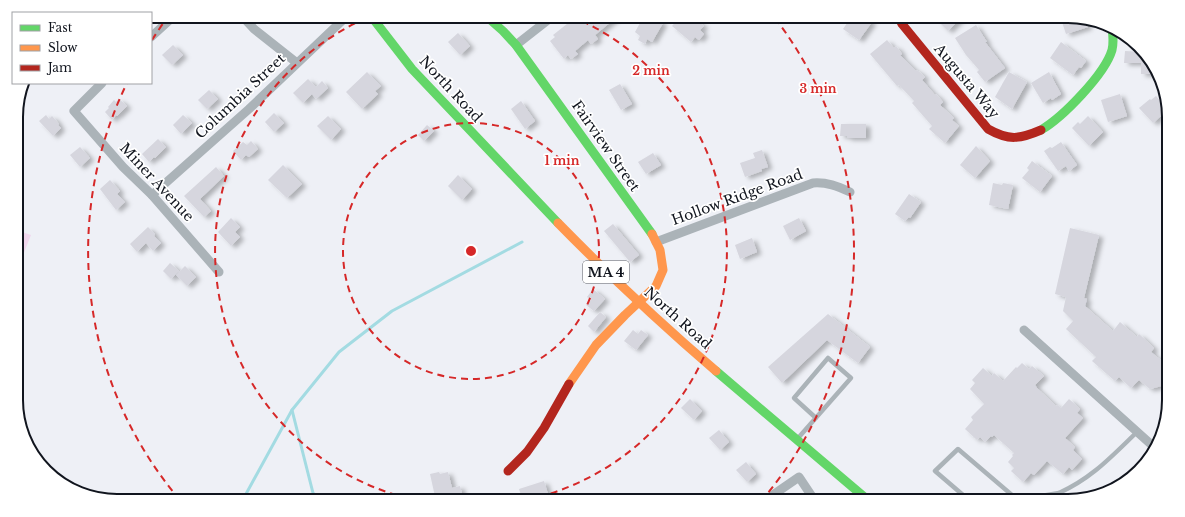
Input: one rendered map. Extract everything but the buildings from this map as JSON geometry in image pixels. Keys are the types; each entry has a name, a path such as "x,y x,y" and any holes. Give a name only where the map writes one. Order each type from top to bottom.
{"street":[{"path":"152,36 166,23"},
{"path":"248,23 296,63"},
{"name":"Columbia Street","path":"152,195 249,109 339,23"},
{"name":"North Road","path":"377,23 412,70 605,271 688,347 861,494"},
{"name":"Fairview Street","path":"494,23 516,45 652,234 662,260 662,274 656,286 639,302"},
{"path":"516,45 544,23"},
{"name":"Augusta Way","path":"902,23 988,129 998,135 1011,138 1023,137 1042,130 1057,121 1071,107 1103,67 1111,51 1113,35"},
{"name":"Miner Avenue","path":"101,84 74,111 122,167 152,195 219,272"},
{"name":"Hollow Ridge Road","path":"656,242 813,183 832,184 850,192"},
{"path":"508,470 527,452 544,428 572,379 596,345 639,302"},
{"path":"1024,330 1151,444"},
{"path":"774,494 799,477 810,494"}],"lane":[{"path":"796,440 816,418 851,378 828,358 794,398 816,418"},
{"path":"1053,494 1059,493 1076,485 1101,467 1137,432"},
{"path":"962,494 935,471 958,449 1012,494"}],"shaded area":[{"path":"23,232 31,235 23,255"}],"waterway":[{"path":"246,494 292,410 339,352 392,311 522,242"},
{"path":"292,410 314,494"}],"traffic: fast":[{"path":"376,23 412,69 558,223"},
{"path":"494,23 516,45 652,234"},
{"path":"1041,130 1071,105 1101,71 1112,50 1113,35"},
{"path":"716,371 861,494"}],"traffic: slow":[{"path":"558,223 636,299 716,371"},
{"path":"569,384 596,345 656,286 663,270 660,250 652,234"}],"traffic: jam":[{"path":"902,23 988,129 1008,137 1021,137 1041,130"},
{"path":"508,471 527,452 544,428 569,384"}]}
